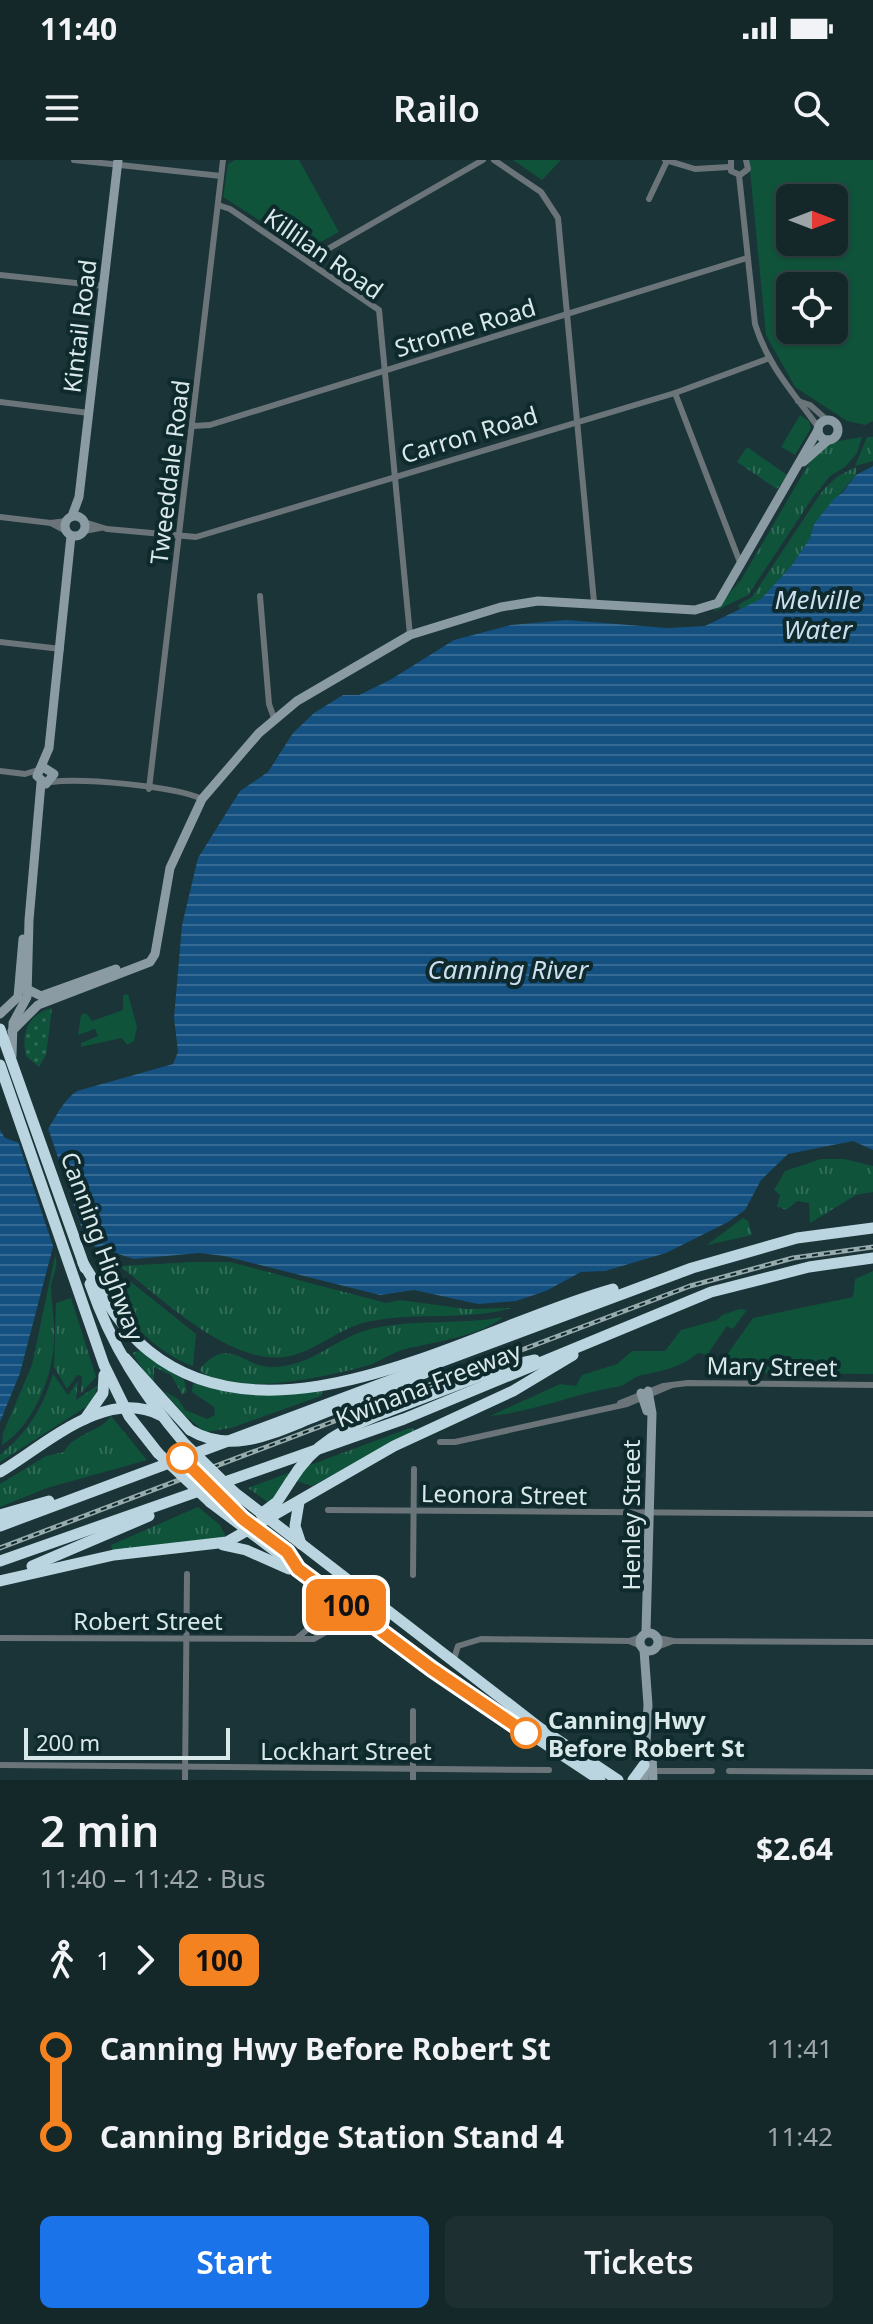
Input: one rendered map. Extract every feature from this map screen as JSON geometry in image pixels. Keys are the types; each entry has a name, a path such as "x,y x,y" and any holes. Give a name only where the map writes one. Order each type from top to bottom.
{"highway":[{"name":"Canning Highway","path":"6,1030 12,1059 103,1322 160,1415 234,1492 265,1517 540,1728 618,1780"},
{"name":"Canning Highway","path":"0,1065 104,1365 124,1407 158,1453 247,1532 432,1669 600,1780"},
{"name":"Kwinana Freeway","path":"0,1526 692,1268 797,1238 873,1228"},
{"name":"Kwinana Freeway","path":"0,1561 207,1496 404,1419 687,1300 749,1280 873,1258"},
{"path":"83,1263 121,1322 150,1352 194,1378 251,1391 301,1387 369,1374 582,1298 692,1268"},
{"path":"265,1517 299,1502 394,1446 513,1391 612,1332"},
{"path":"119,1352 138,1369 190,1430 221,1442 246,1442 409,1381 499,1338"},
{"path":"218,1545 247,1532 265,1517 306,1457 330,1436 506,1366 556,1356"},
{"path":"84,1420 103,1393 104,1365"},
{"path":"0,1472 84,1420 124,1407 149,1409 160,1415"},
{"path":"0,1515 138,1475"},
{"path":"0,1578 207,1496"},
{"path":"299,1502 295,1526 301,1545"},
{"path":"0,1578 105,1557 218,1545 246,1550 305,1575"},
{"path":"633,1780 647,1773"}],"street":[{"path":"74,160 118,162 221,176"},
{"path":"312,263 319,254 483,160"},
{"path":"494,160 541,192 558,218 594,602"},
{"path":"649,199 666,160 695,169 730,163 739,175 755,324 767,359 818,428 821,437 828,440"},
{"path":"739,175 748,169 746,160"},
{"path":"223,162 232,161"},
{"name":"Kintail Road","path":"6,1030 26,1000 29,920 118,162"},
{"name":"Tweeddale Road","path":"149,789 223,162"},
{"name":"Killilan Road","path":"218,205 230,209 377,307 410,635"},
{"name":"Strome Road","path":"193,426 210,425 747,258"},
{"path":"0,275 104,286"},
{"name":"Carron Road","path":"0,517 196,537 675,393 767,359"},
{"path":"675,393 741,566"},
{"path":"798,401 810,405 835,423 838,429 834,437 800,464"},
{"path":"0,402 89,413"},
{"path":"6,1030 38,1005 150,962 170,868 202,799 274,718 410,635 523,603 594,602 704,609 718,603 818,428 827,420"},
{"path":"260,596 269,704 274,718"},
{"path":"0,642 61,649"},
{"path":"0,771 190,794 202,799"},
{"name":"Kintail Road","path":"0,1014 18,997 20,955 29,920"},
{"path":"27,989 41,996 128,965 146,957 156,940"},
{"name":"Mary Street","path":"440,1442 455,1442 620,1403 672,1385 873,1385"},
{"name":"Henley Street","path":"646,1395 650,1418 651,1513 647,1773"},
{"path":"413,1575 414,1469"},
{"name":"Leonora Street","path":"328,1510 873,1514"},
{"path":"185,1780 187,1574"},
{"path":"296,1639 317,1622 327,1617 334,1625 322,1635 317,1632 317,1622"},
{"name":"Robert Street","path":"0,1638 296,1639 322,1635"},
{"path":"453,1662 458,1646 481,1639 873,1642"},
{"path":"413,1711 413,1780"},
{"name":"Lockhart Street","path":"0,1765 549,1770"},
{"path":"647,1773 712,1771"},
{"path":"729,1771 873,1772"}],"green space":[{"path":"235,160 299,160 339,232 306,250 223,197 228,164"},
{"path":"513,160 561,160 542,180"},
{"path":"749,160 873,160 873,421 865,425 847,421 795,387 766,335"},
{"path":"800,415 809,421 811,428 795,455 781,447"},
{"path":"862,437 857,453 845,467 830,476 813,497 748,595 713,612 741,580 812,458 833,442"},
{"path":"867,437 873,437 873,461 855,466"},
{"path":"747,447 787,475 777,489 737,462"},
{"path":"856,467 856,475 814,524 810,538 792,565 761,600 742,612 738,605 752,597 823,490 838,476"},
{"path":"128,994 137,1027 134,1041 127,1045 122,1038 81,1047 81,1043 98,1036 95,1029 78,1035 81,1015 86,1013 92,1021 123,1010 123,995"},
{"path":"52,1008 46,1055 39,1067 26,1056 26,1032 32,1019"},
{"path":"821,1159 844,1159 873,1166 873,1192 856,1195 810,1223 809,1203 797,1201 786,1210 777,1206 780,1195 774,1190 785,1171"},
{"path":"743,1218 748,1221 752,1235 707,1245"},
{"path":"55,1256 51,1291 54,1341 50,1369 32,1413 13,1437 2,1445 3,1433 32,1365"},
{"path":"230,1262 386,1303 400,1300 466,1309 512,1308 477,1314 372,1321 351,1327 294,1355 272,1357 249,1353 201,1329 120,1266"},
{"path":"873,1271 873,1374 719,1373 721,1363 753,1318 853,1297 855,1279"},
{"path":"104,1282 123,1286 131,1282 196,1334 193,1366 166,1352 141,1332"},
{"path":"71,1298 96,1377 81,1393 82,1376 77,1375 67,1389 54,1367 56,1303"},
{"path":"740,1309 747,1310 733,1329 727,1326 707,1355 698,1353 679,1365 638,1376 620,1386 490,1416 560,1384 576,1386 582,1375 617,1364 632,1351 665,1351 681,1330 717,1320"},
{"path":"503,1317 483,1329 405,1349 366,1366 327,1375 256,1384 234,1383 199,1370 219,1354 228,1353 275,1367 302,1361 349,1337 375,1328"},
{"path":"141,1350 184,1380 187,1392 182,1394 171,1375 154,1367 154,1386 132,1353"},
{"path":"53,1374 68,1395 78,1381 76,1400 98,1385 92,1403 0,1462 0,1455 33,1419"},
{"path":"193,1383 258,1394 323,1389 321,1396 231,1428 205,1432 183,1414 164,1391 178,1399 185,1410 207,1419 215,1415 214,1407 192,1392"},
{"path":"111,1416 147,1460 47,1488 0,1507 0,1484 46,1456 64,1452 74,1441"},
{"path":"410,1428 416,1430 312,1486 287,1478 269,1503 248,1488"},
{"path":"198,1507 220,1525 226,1537 113,1552 111,1545"}],"water":[{"name":"Canning River","path":"873,466 873,1150 853,1141 788,1154 761,1180 745,1210 728,1222 666,1253 605,1271 581,1272 546,1291 516,1301 478,1304 414,1290 380,1295 224,1256 199,1253 134,1259 93,1246 54,1243 20,1373 0,1422 0,1130 5,1138 28,1146 44,1134 63,1104 77,1091 173,1064 178,1052 174,1018 182,925 198,858 240,791 268,772 293,733 314,713 343,695 359,695 390,680 454,640 511,625 566,620 667,628 705,626 761,599 792,565 810,538 814,524 834,499 856,475"}],"pier":[{"path":"47,1125 90,1250 57,1248 55,1252 17,1138 28,1142 42,1135"}],"railway":[{"path":"0,1548 690,1286 793,1258 873,1247"}],"bus line":[{"name":"100","path":"182,1458 243,1519 287,1552 298,1569 432,1669 526,1733"}],"place":[{"name":"Canning Hwy Before Robert St","path":"526,1733"}],"water label":[{"name":"Melville Water","path":"818,614"}]}
